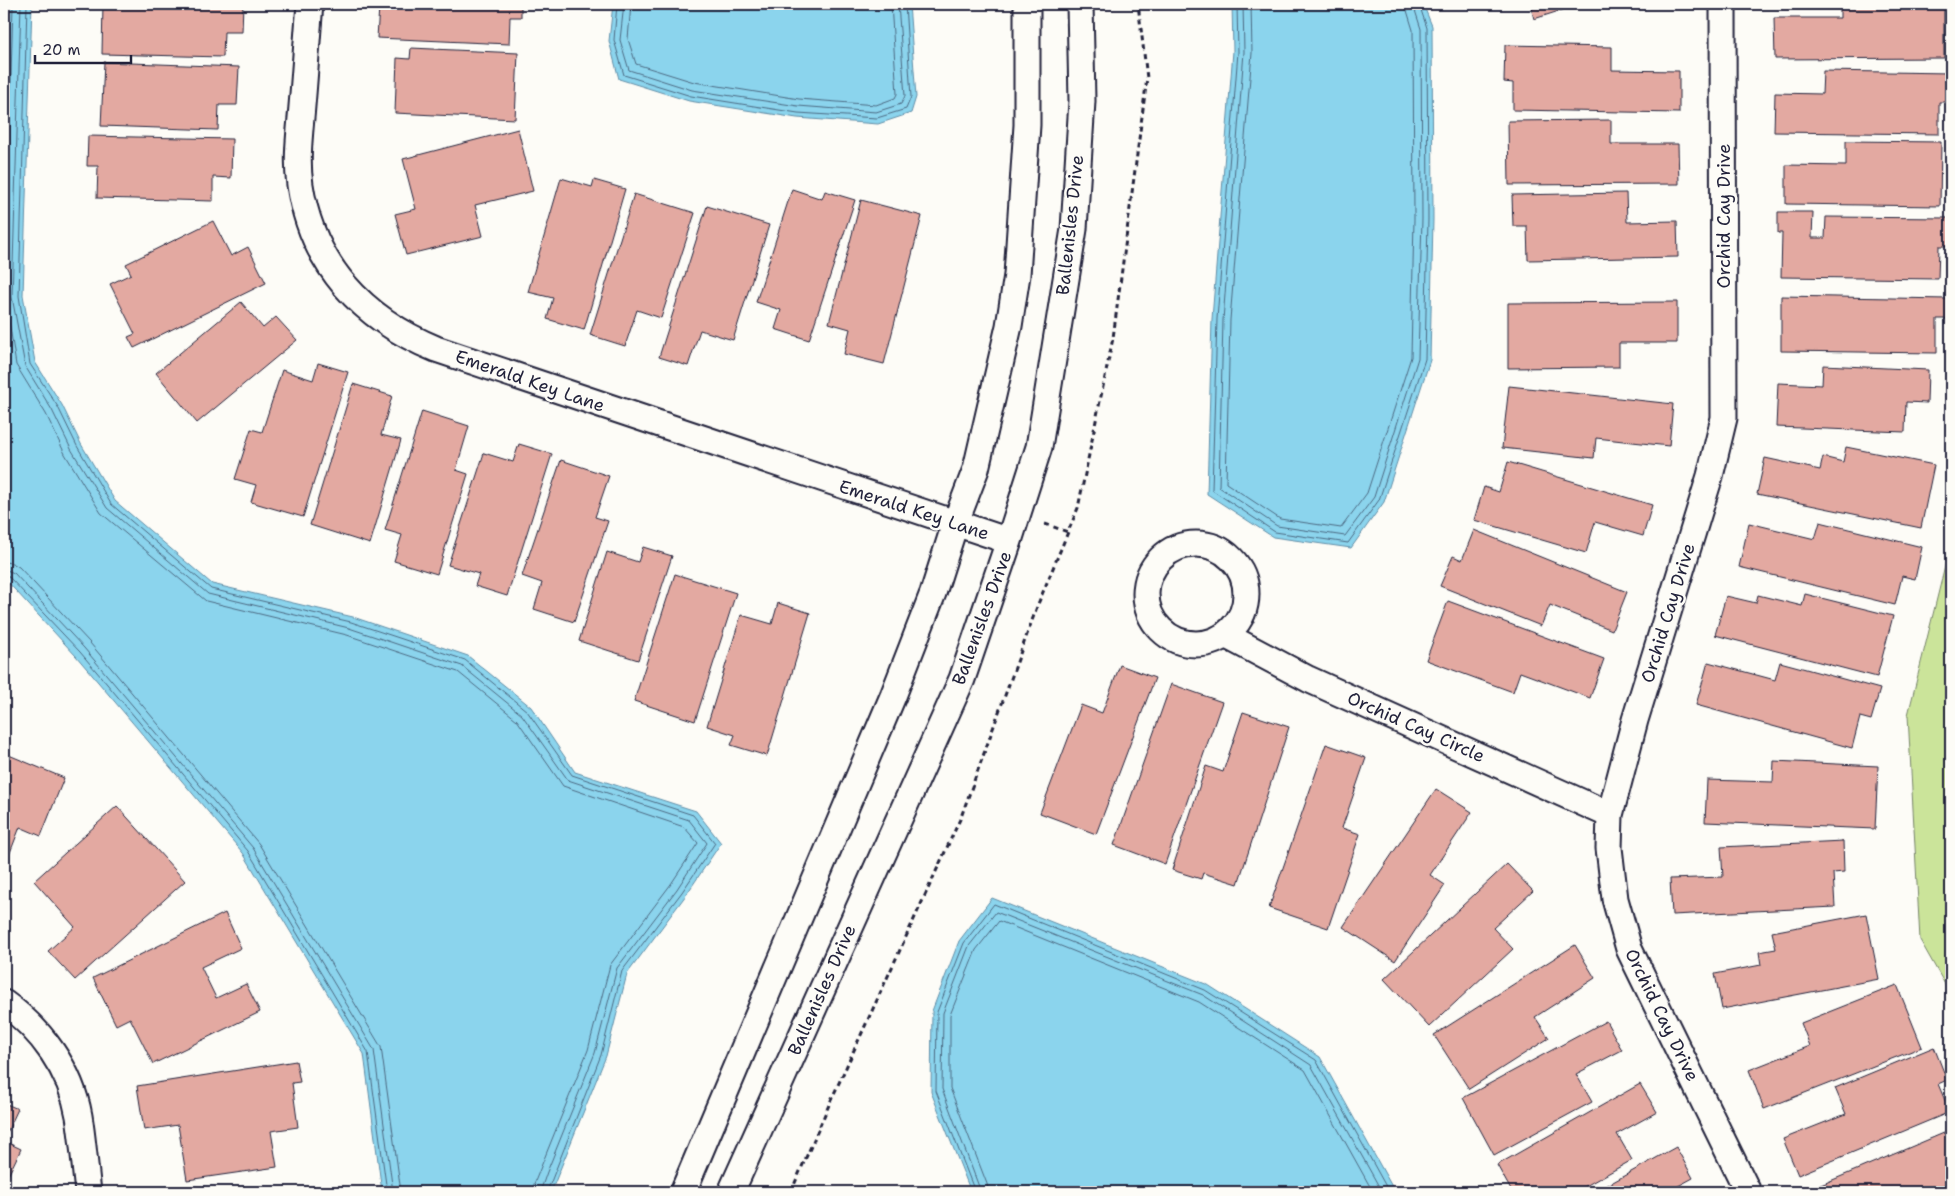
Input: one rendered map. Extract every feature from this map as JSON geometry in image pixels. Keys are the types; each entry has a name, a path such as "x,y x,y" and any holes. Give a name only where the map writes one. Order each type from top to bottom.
{"street":[{"name":"Emerald Key Lane","path":"310,4 298,156 300,185 305,209 312,232 336,274 351,294 388,326 436,350 1009,541"},
{"path":"683,1192 893,696 933,594 955,524 976,468 1009,326 1017,274 1028,125 1026,4"},
{"name":"Ballenisles Drive","path":"731,1192 962,678 1039,447 1074,229 1082,101 1080,4"},
{"name":"Orchid Cay Drive","path":"1723,4 1724,418 1710,476 1635,720 1610,815 1609,848 1615,899 1629,949 1748,1192"},
{"path":"1188,544 1205,544 1221,550 1234,560 1243,575 1247,591 1244,608 1237,623 1225,635 1210,642 1194,644 1178,641 1163,632 1153,620 1147,605 1146,589 1150,573 1159,559 1172,549 1188,544"},
{"name":"Orchid Cay Circle","path":"1225,635 1308,678 1610,815"},
{"path":"4,1003 20,1014 51,1050 73,1092 79,1114 88,1192"}],"path":[{"path":"1038,522 1068,532"}],"green space":[{"path":"1951,542 1951,995 1920,940 1908,715"}],"water":[{"path":"4,4 32,4 23,295 35,362 62,405 81,444 115,501 212,584 353,617 468,656 531,707 575,772 696,811 721,843 686,895 627,974 606,1056 551,1192 382,1192 364,1054 243,853 76,656 4,578"},
{"path":"613,4 909,4 916,97 911,113 878,124 797,118 689,101 619,79 609,41"},
{"path":"1232,4 1423,4 1432,26 1433,219 1430,360 1384,502 1351,548 1273,537 1207,494 1212,319 1233,51"},
{"path":"992,898 1208,985 1320,1057 1395,1192 971,1192 931,1092 932,1011 959,941"}],"building":[{"path":"103,4 243,4 242,32 224,32 223,57 102,54"},
{"path":"371,4 521,4 521,17 510,17 509,44 377,38 379,6 371,6"},
{"path":"1530,4 1581,4 1534,19"},
{"path":"1840,4 1944,4 1944,58 1775,59 1774,18 1840,18"},
{"path":"1505,45 1612,47 1612,70 1679,71 1679,113 1513,110 1513,83 1504,82"},
{"path":"411,48 518,53 515,119 395,113 397,58 410,59"},
{"path":"104,62 239,67 237,105 219,105 218,130 101,126"},
{"path":"1823,71 1950,73 1950,102 1939,102 1939,134 1774,132 1775,93 1822,94"},
{"path":"1611,120 1611,144 1678,144 1679,184 1509,185 1508,121"},
{"path":"518,129 533,191 475,205 483,236 406,255 395,214 416,209 403,159"},
{"path":"88,136 232,139 231,178 213,177 213,201 97,198 98,166 87,166"},
{"path":"1846,141 1941,142 1940,206 1786,204 1786,165 1846,166"},
{"path":"561,178 592,187 594,180 625,189 584,330 547,319 553,298 528,292"},
{"path":"792,189 822,199 825,191 855,200 809,340 775,329 781,310 756,302"},
{"path":"1626,193 1627,222 1677,221 1678,257 1528,260 1527,226 1513,226 1512,195"},
{"path":"634,194 695,213 661,318 637,310 625,346 590,335"},
{"path":"861,200 922,216 884,364 844,354 850,329 829,323"},
{"path":"707,206 769,225 733,340 700,330 688,366 659,357"},
{"path":"1778,212 1813,212 1812,238 1825,238 1826,217 1950,218 1949,246 1939,246 1938,279 1781,277 1782,233 1778,233"},
{"path":"213,221 231,256 248,247 266,283 134,348 128,337 135,334 110,284 131,274 126,264"},
{"path":"1781,296 1948,299 1947,319 1937,319 1937,353 1781,351"},
{"path":"241,302 263,328 276,317 297,340 197,423 156,373"},
{"path":"1677,302 1677,343 1619,343 1619,367 1508,368 1508,303"},
{"path":"318,363 348,372 303,517 251,502 256,485 235,479 251,429 262,432 282,370 313,380"},
{"path":"1823,365 1928,370 1927,403 1906,402 1905,432 1776,427 1778,383 1822,385"},
{"path":"353,384 392,396 381,435 401,440 370,544 310,525"},
{"path":"1509,386 1673,404 1669,446 1596,438 1594,458 1502,448"},
{"path":"422,411 469,426 456,470 468,474 437,574 394,561 402,535 385,530"},
{"path":"519,444 552,454 507,596 475,586 479,574 448,565 484,453 513,462"},
{"path":"1846,447 1934,465 1921,528 1757,494 1765,458 1820,470 1823,457 1843,462"},
{"path":"561,460 609,476 595,517 608,521 574,622 534,609 542,583 522,576"},
{"path":"1508,462 1652,505 1643,536 1595,522 1586,553 1474,520 1484,487 1499,492"},
{"path":"1820,522 1922,547 1915,579 1902,576 1895,605 1739,567 1749,523 1815,539"},
{"path":"1474,530 1627,592 1612,630 1550,605 1541,626 1440,586 1453,556 1462,560"},
{"path":"643,547 672,556 638,660 579,641 607,552 638,562"},
{"path":"675,574 736,593 695,721 634,701"},
{"path":"1805,594 1893,616 1877,677 1715,635 1726,596 1756,603 1758,595 1802,606"},
{"path":"1448,601 1604,659 1590,698 1520,672 1513,692 1426,660"},
{"path":"778,603 810,613 767,756 731,745 735,735 707,726 741,615 772,624"},
{"path":"1708,662 1775,680 1780,662 1880,689 1871,720 1860,717 1852,748 1696,705"},
{"path":"1120,665 1155,678 1096,834 1040,813 1081,705 1102,713"},
{"path":"1171,684 1222,702 1165,864 1114,845"},
{"path":"1243,712 1289,727 1238,884 1203,873 1201,879 1172,870 1206,766 1223,772"},
{"path":"1326,744 1366,758 1342,828 1360,834 1328,928 1269,908"},
{"path":"4,753 64,778 41,836 20,827 4,868"},
{"path":"1774,761 1878,766 1875,829 1705,822 1707,780 1773,782"},
{"path":"1436,789 1472,812 1430,875 1445,885 1395,961 1343,927"},
{"path":"117,806 185,881 75,980 48,951 75,927 34,881"},
{"path":"1843,841 1844,872 1833,873 1835,907 1672,915 1670,879 1723,877 1721,847"},
{"path":"1507,864 1533,891 1493,928 1513,949 1429,1027 1384,979"},
{"path":"225,913 241,948 201,967 216,998 246,984 260,1012 153,1064 130,1018 116,1025 93,978"},
{"path":"1866,914 1879,979 1722,1009 1715,974 1761,965 1759,952 1776,949 1772,932"},
{"path":"1575,945 1595,978 1535,1017 1549,1038 1469,1089 1434,1035"},
{"path":"1897,985 1922,1047 1764,1109 1749,1070 1810,1046 1801,1023"},
{"path":"1606,1021 1622,1050 1576,1074 1592,1102 1494,1155 1463,1098"},
{"path":"1934,1047 1947,1080 1938,1084 1950,1112 1798,1175 1783,1139 1846,1114 1835,1088"},
{"path":"296,1061 300,1082 292,1083 298,1127 271,1131 277,1167 187,1180 178,1125 144,1130 137,1086"},
{"path":"1640,1084 1657,1112 1617,1134 1632,1160 1575,1192 1512,1192 1497,1165"},
{"path":"4,1103 18,1109 4,1139"},
{"path":"1951,1130 1951,1189 1944,1192 1819,1192 1816,1187"},
{"path":"4,1141 21,1149 4,1184"},
{"path":"1676,1147 1693,1178 1667,1192 1595,1192"}]}
